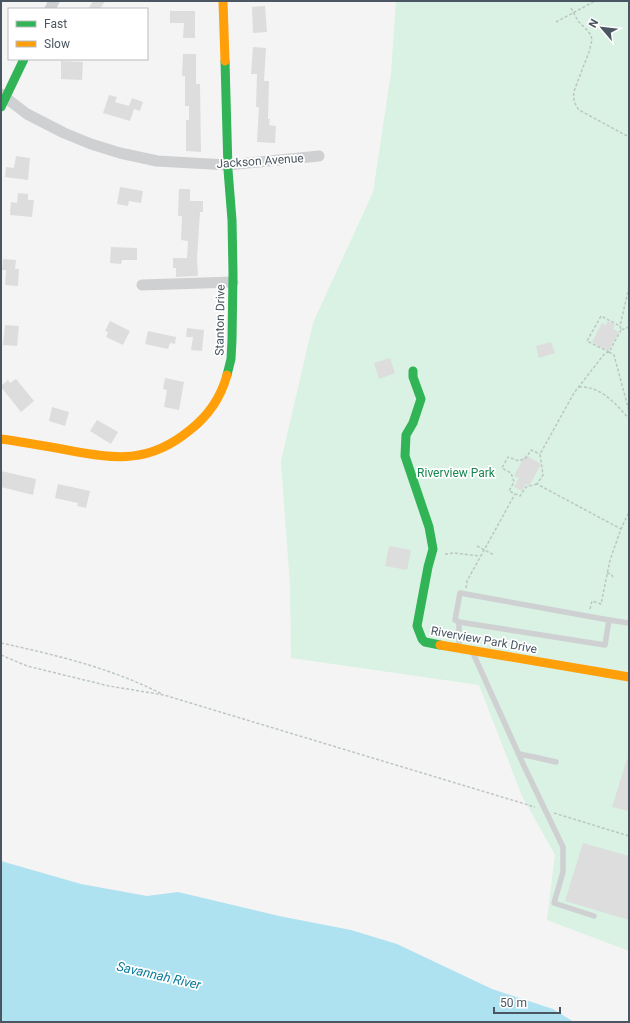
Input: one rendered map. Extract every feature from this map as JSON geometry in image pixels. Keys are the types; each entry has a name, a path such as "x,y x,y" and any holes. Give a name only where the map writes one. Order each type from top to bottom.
{"street":[{"name":"Stanton Drive","path":"1,439 91,455 116,457 150,453 166,446 191,430 209,412 224,386 231,363 233,282 223,1"},
{"path":"2,99 23,60"},
{"name":"Jackson Avenue","path":"2,99 45,124 91,144 120,153 157,161 228,165 319,156"},
{"path":"142,285 233,282"},
{"name":"Riverview Park Drive","path":"412,371 421,399 413,423 406,435 404,456 429,527 433,549 417,626 418,632 422,639 425,642 459,649 629,676"}],"lane":[{"path":"609,620 605,645 459,622 455,620 460,593 629,623"},
{"path":"459,622 459,649"},
{"path":"472,651 563,847 563,872 554,903 594,916"},
{"path":"519,754 534,756 556,762"}],"path":[{"path":"556,22 595,1"},
{"path":"571,8 578,21 591,35 592,40 589,52 574,90 574,104 579,110 629,137"},
{"path":"621,330 620,326 629,287"},
{"path":"620,326 601,316 587,341 614,355 629,411"},
{"path":"538,484 543,475 540,454 567,405 578,387 605,353 609,352 621,330 629,327"},
{"path":"578,387 591,388 604,394 629,419"},
{"path":"540,454 531,450 526,458 519,461 508,457 502,468 511,472 514,482 509,491 520,496 526,487 538,484 621,529"},
{"path":"468,581 514,494"},
{"path":"589,616 592,602 602,604 613,548 629,512"},
{"path":"477,546 494,555"},
{"path":"430,560 445,554 454,553 480,556"},
{"path":"607,573 611,574 613,577"},
{"path":"1,643 91,665 120,675 164,695 629,836"},
{"path":"1,655 27,666 42,670 109,686 164,695"}],"green space":[{"name":"Riverview Park","path":"396,1 629,1 629,951 547,920 555,855 522,796 479,685 291,658 290,586 281,461 313,323 373,192 391,73"}],"water":[{"name":"Savannah River","path":"1,861 81,884 147,896 178,892 279,916 351,930 397,944 492,989 553,1009 574,1022 1,1022"}],"building":[{"path":"93,1 105,1 101,8 89,8"},
{"path":"265,6 267,32 253,33 252,7"},
{"path":"170,11 195,11 195,38 183,38 184,23 170,23"},
{"path":"253,47 266,48 264,81 269,81 268,119 270,119 269,125 276,126 275,143 257,142 259,107 256,107 257,74 251,74"},
{"path":"183,54 196,54 196,84 200,84 201,152 186,151 186,120 189,120 189,106 185,106 185,76 182,76"},
{"path":"61,61 83,62 82,80 61,79"},
{"path":"109,95 117,97 115,102 129,106 132,98 143,102 140,111 134,109 130,121 103,113"},
{"path":"16,156 30,158 28,180 5,177 6,167 14,168"},
{"path":"120,187 143,191 141,203 129,201 128,206 117,204"},
{"path":"179,189 190,189 190,201 203,201 203,212 200,212 197,258 198,276 176,277 176,268 173,268 173,258 187,258 188,241 181,240 182,216 178,216"},
{"path":"18,193 28,194 28,200 34,200 32,217 10,215 11,202 17,203"},
{"path":"111,247 137,248 137,260 122,260 121,264 110,263"},
{"path":"3,259 16,260 15,269 19,269 18,286 5,285 6,270 2,270"},
{"path":"110,321 130,331 123,345 106,337 108,332 105,331"},
{"path":"608,321 615,325 613,329 619,332 608,351 592,342 602,323 606,325"},
{"path":"5,325 19,326 17,346 3,345"},
{"path":"187,328 204,330 202,351 191,350 193,337 186,337"},
{"path":"148,331 176,337 175,344 170,343 168,349 145,344"},
{"path":"551,342 555,353 539,358 536,346"},
{"path":"390,358 395,373 379,379 374,363"},
{"path":"165,378 184,382 179,410 164,407 167,390 163,389"},
{"path":"16,379 34,401 21,412 1,387 8,380 10,383"},
{"path":"52,407 69,412 65,426 49,421"},
{"path":"97,420 118,432 111,444 90,431"},
{"path":"525,455 541,464 529,486 526,484 522,491 514,487 519,478 514,476"},
{"path":"1,471 36,479 33,495 1,487"},
{"path":"58,484 90,491 86,508 77,506 78,503 55,498"},
{"path":"389,546 411,550 407,570 385,566"},
{"path":"627,759 629,759 629,811 612,807"},
{"path":"583,843 629,856 629,920 565,901"}],"traffic: fast":[{"path":"1,107 24,60"},
{"path":"225,61 233,273 231,359 227,375"},
{"path":"413,371 413,377 421,399 413,423 406,435 405,456 429,527 433,549 428,567 417,626 422,639 425,642 440,645"}],"traffic: slow":[{"path":"223,1 225,61"},
{"path":"1,439 117,457 146,454 175,441 197,425 213,406 227,375"},
{"path":"440,645 629,677"}]}
